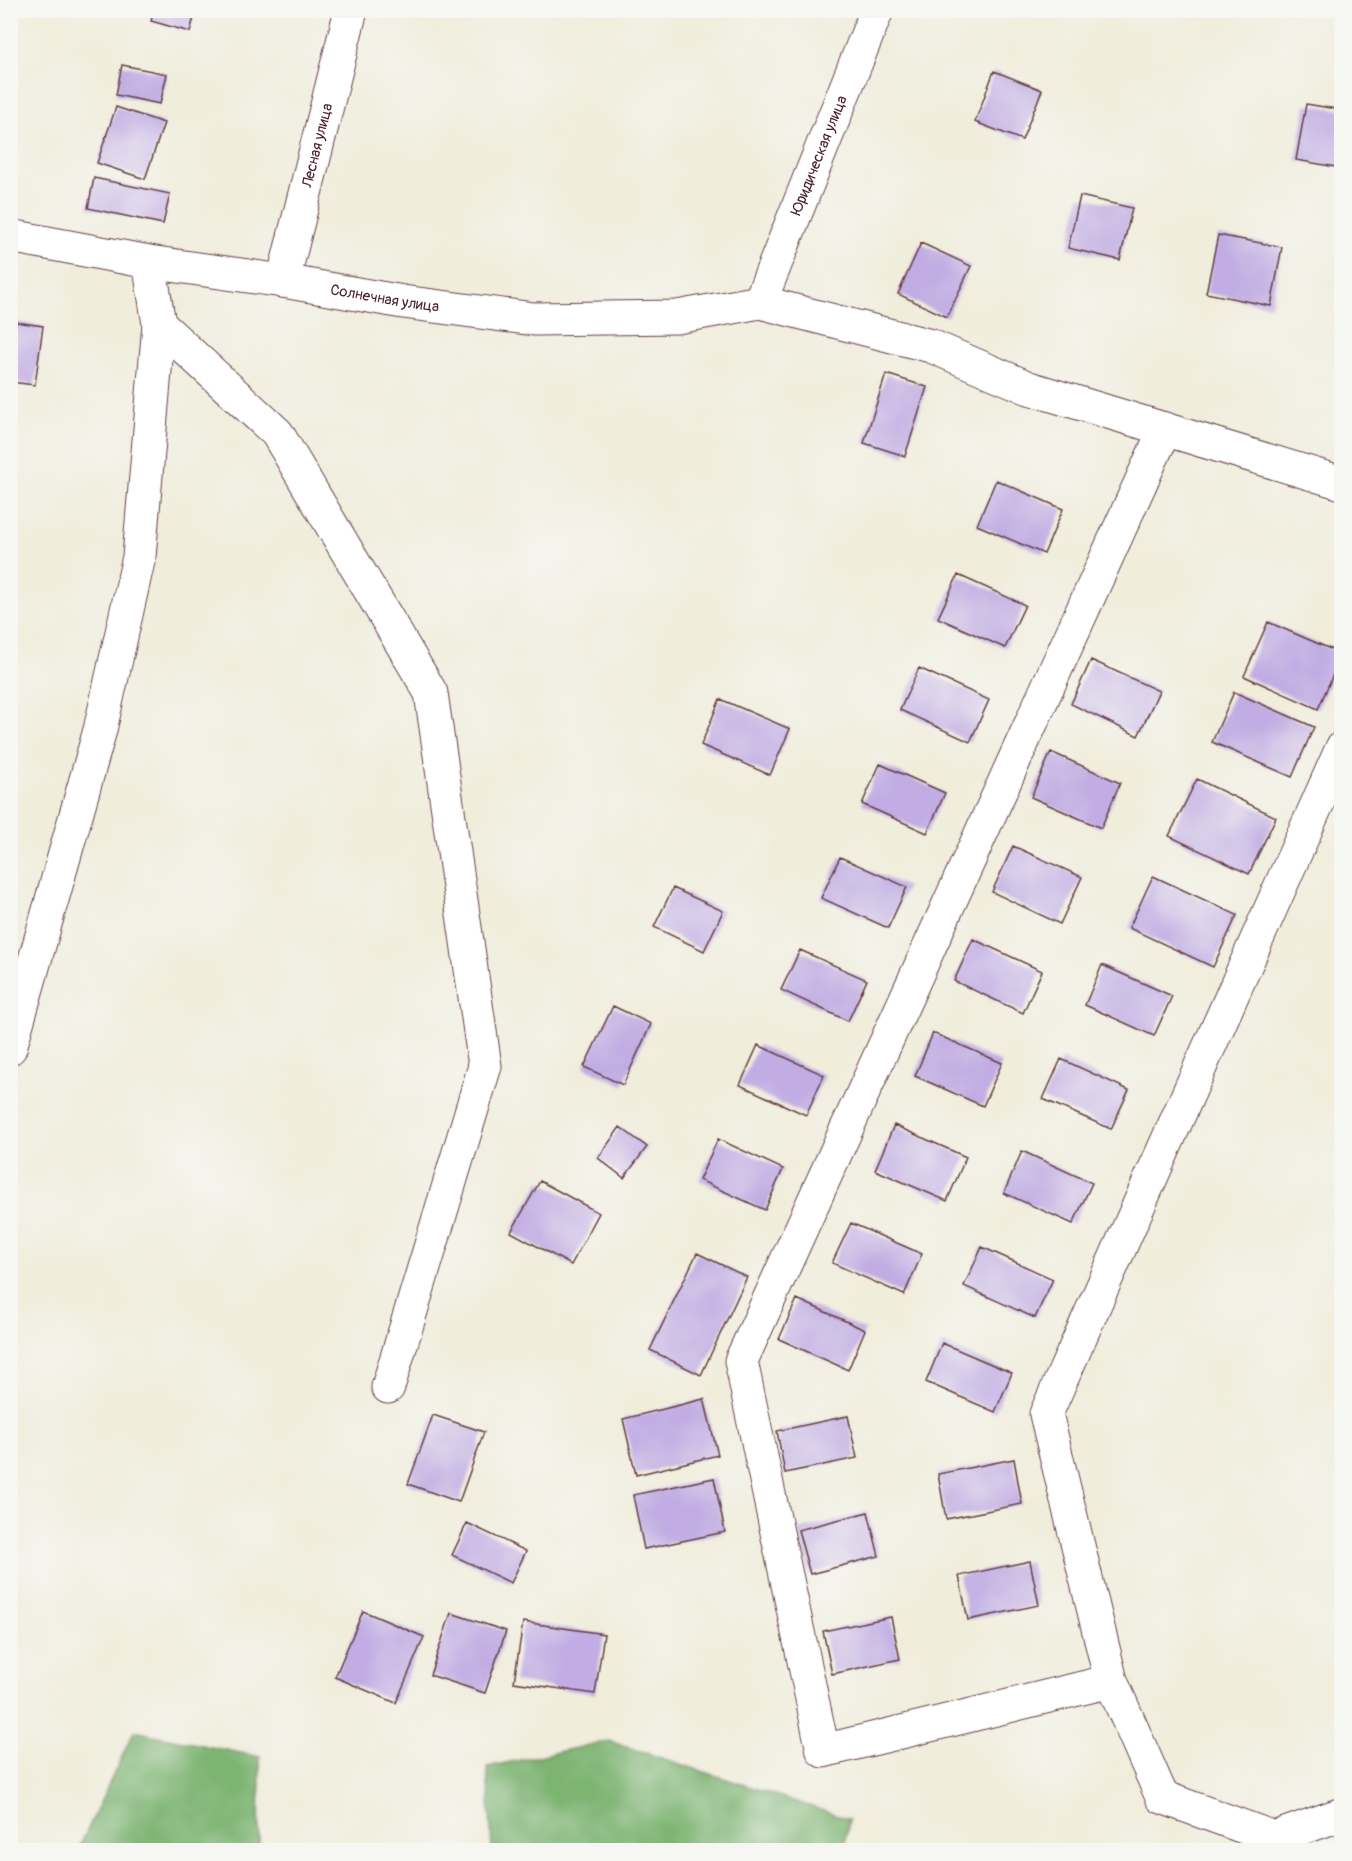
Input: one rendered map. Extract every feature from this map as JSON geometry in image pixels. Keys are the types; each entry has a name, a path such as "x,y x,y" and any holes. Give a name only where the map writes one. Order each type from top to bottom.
{"street":[{"name":"Лесная улица","path":"283,280 351,10"},
{"name":"Юридическая улица","path":"760,302 877,10"},
{"name":"Солнечная улица","path":"10,236 149,262 283,280 403,302 534,319 677,317 760,302"},
{"path":"10,1048 100,730 139,557 159,324 149,262"},
{"path":"760,302 931,346 1029,388 1341,483"},
{"path":"159,324 277,433 432,693 485,1066 388,1387"},
{"path":"1111,1681 823,1752 741,1361 1165,429"},
{"path":"1341,748 1046,1414 1111,1681 1162,1797 1274,1838 1341,1814"}],"green space":[{"path":"134,1731 260,1757 259,1850 78,1850"},
{"path":"609,1741 849,1819 844,1850 492,1850 487,1767"}],"building":[{"path":"154,10 196,10 190,32 151,21"},
{"path":"122,65 167,74 160,104 116,95"},
{"path":"994,71 1042,90 1022,140 975,122"},
{"path":"1306,104 1342,110 1342,168 1296,160"},
{"path":"116,107 164,123 145,179 97,163"},
{"path":"94,178 170,194 163,224 88,208"},
{"path":"1080,196 1132,208 1120,260 1068,248"},
{"path":"1218,235 1282,247 1271,306 1206,293"},
{"path":"921,243 971,266 947,317 898,294"},
{"path":"16,322 43,326 35,385 10,382 10,360"},
{"path":"886,374 927,387 905,456 864,443"},
{"path":"996,480 1063,509 1044,554 977,525"},
{"path":"958,575 1025,605 1005,648 938,618"},
{"path":"1268,622 1342,654 1318,709 1244,676"},
{"path":"1091,660 1159,691 1138,736 1071,704"},
{"path":"919,668 989,700 970,742 900,710"},
{"path":"1234,692 1314,727 1292,777 1212,742"},
{"path":"720,699 790,729 770,775 701,745"},
{"path":"1051,752 1120,783 1101,828 1031,797"},
{"path":"880,764 945,793 927,833 862,804"},
{"path":"1197,779 1276,817 1249,874 1169,836"},
{"path":"1013,846 1082,877 1060,924 992,892"},
{"path":"840,857 907,887 888,928 821,898"},
{"path":"1153,876 1237,915 1213,967 1129,928"},
{"path":"673,888 723,911 704,951 654,927"},
{"path":"973,939 1042,971 1023,1013 954,981"},
{"path":"800,950 867,980 848,1021 781,990"},
{"path":"1102,965 1172,996 1154,1036 1085,1005"},
{"path":"613,1006 651,1024 623,1085 584,1067"},
{"path":"933,1033 1002,1063 983,1106 915,1076"},
{"path":"758,1045 824,1075 806,1115 740,1085"},
{"path":"1061,1059 1129,1090 1111,1129 1043,1099"},
{"path":"894,1125 966,1157 947,1201 875,1170"},
{"path":"620,1127 647,1147 624,1178 598,1158"},
{"path":"718,1139 783,1169 765,1210 699,1180"},
{"path":"1022,1151 1092,1183 1073,1224 1004,1193"},
{"path":"540,1181 599,1213 571,1265 511,1232"},
{"path":"851,1223 922,1254 904,1295 832,1263"},
{"path":"982,1247 1053,1279 1035,1318 964,1286"},
{"path":"697,1253 747,1277 701,1375 650,1350"},
{"path":"797,1299 865,1330 848,1370 779,1339"},
{"path":"942,1343 1012,1373 995,1412 926,1382"},
{"path":"704,1399 718,1455 636,1475 623,1419"},
{"path":"433,1415 484,1432 459,1502 408,1484"},
{"path":"848,1416 857,1458 785,1473 777,1431"},
{"path":"1014,1459 1022,1504 946,1519 938,1474"},
{"path":"714,1478 725,1532 644,1549 633,1495"},
{"path":"868,1512 879,1556 810,1574 798,1530"},
{"path":"467,1523 526,1551 511,1583 452,1555"},
{"path":"1030,1561 1039,1605 968,1620 959,1576"},
{"path":"363,1611 424,1637 396,1703 335,1677"},
{"path":"451,1613 506,1631 485,1693 430,1675"},
{"path":"891,1617 900,1659 832,1674 823,1631"},
{"path":"523,1622 604,1634 595,1694 514,1682"}]}
